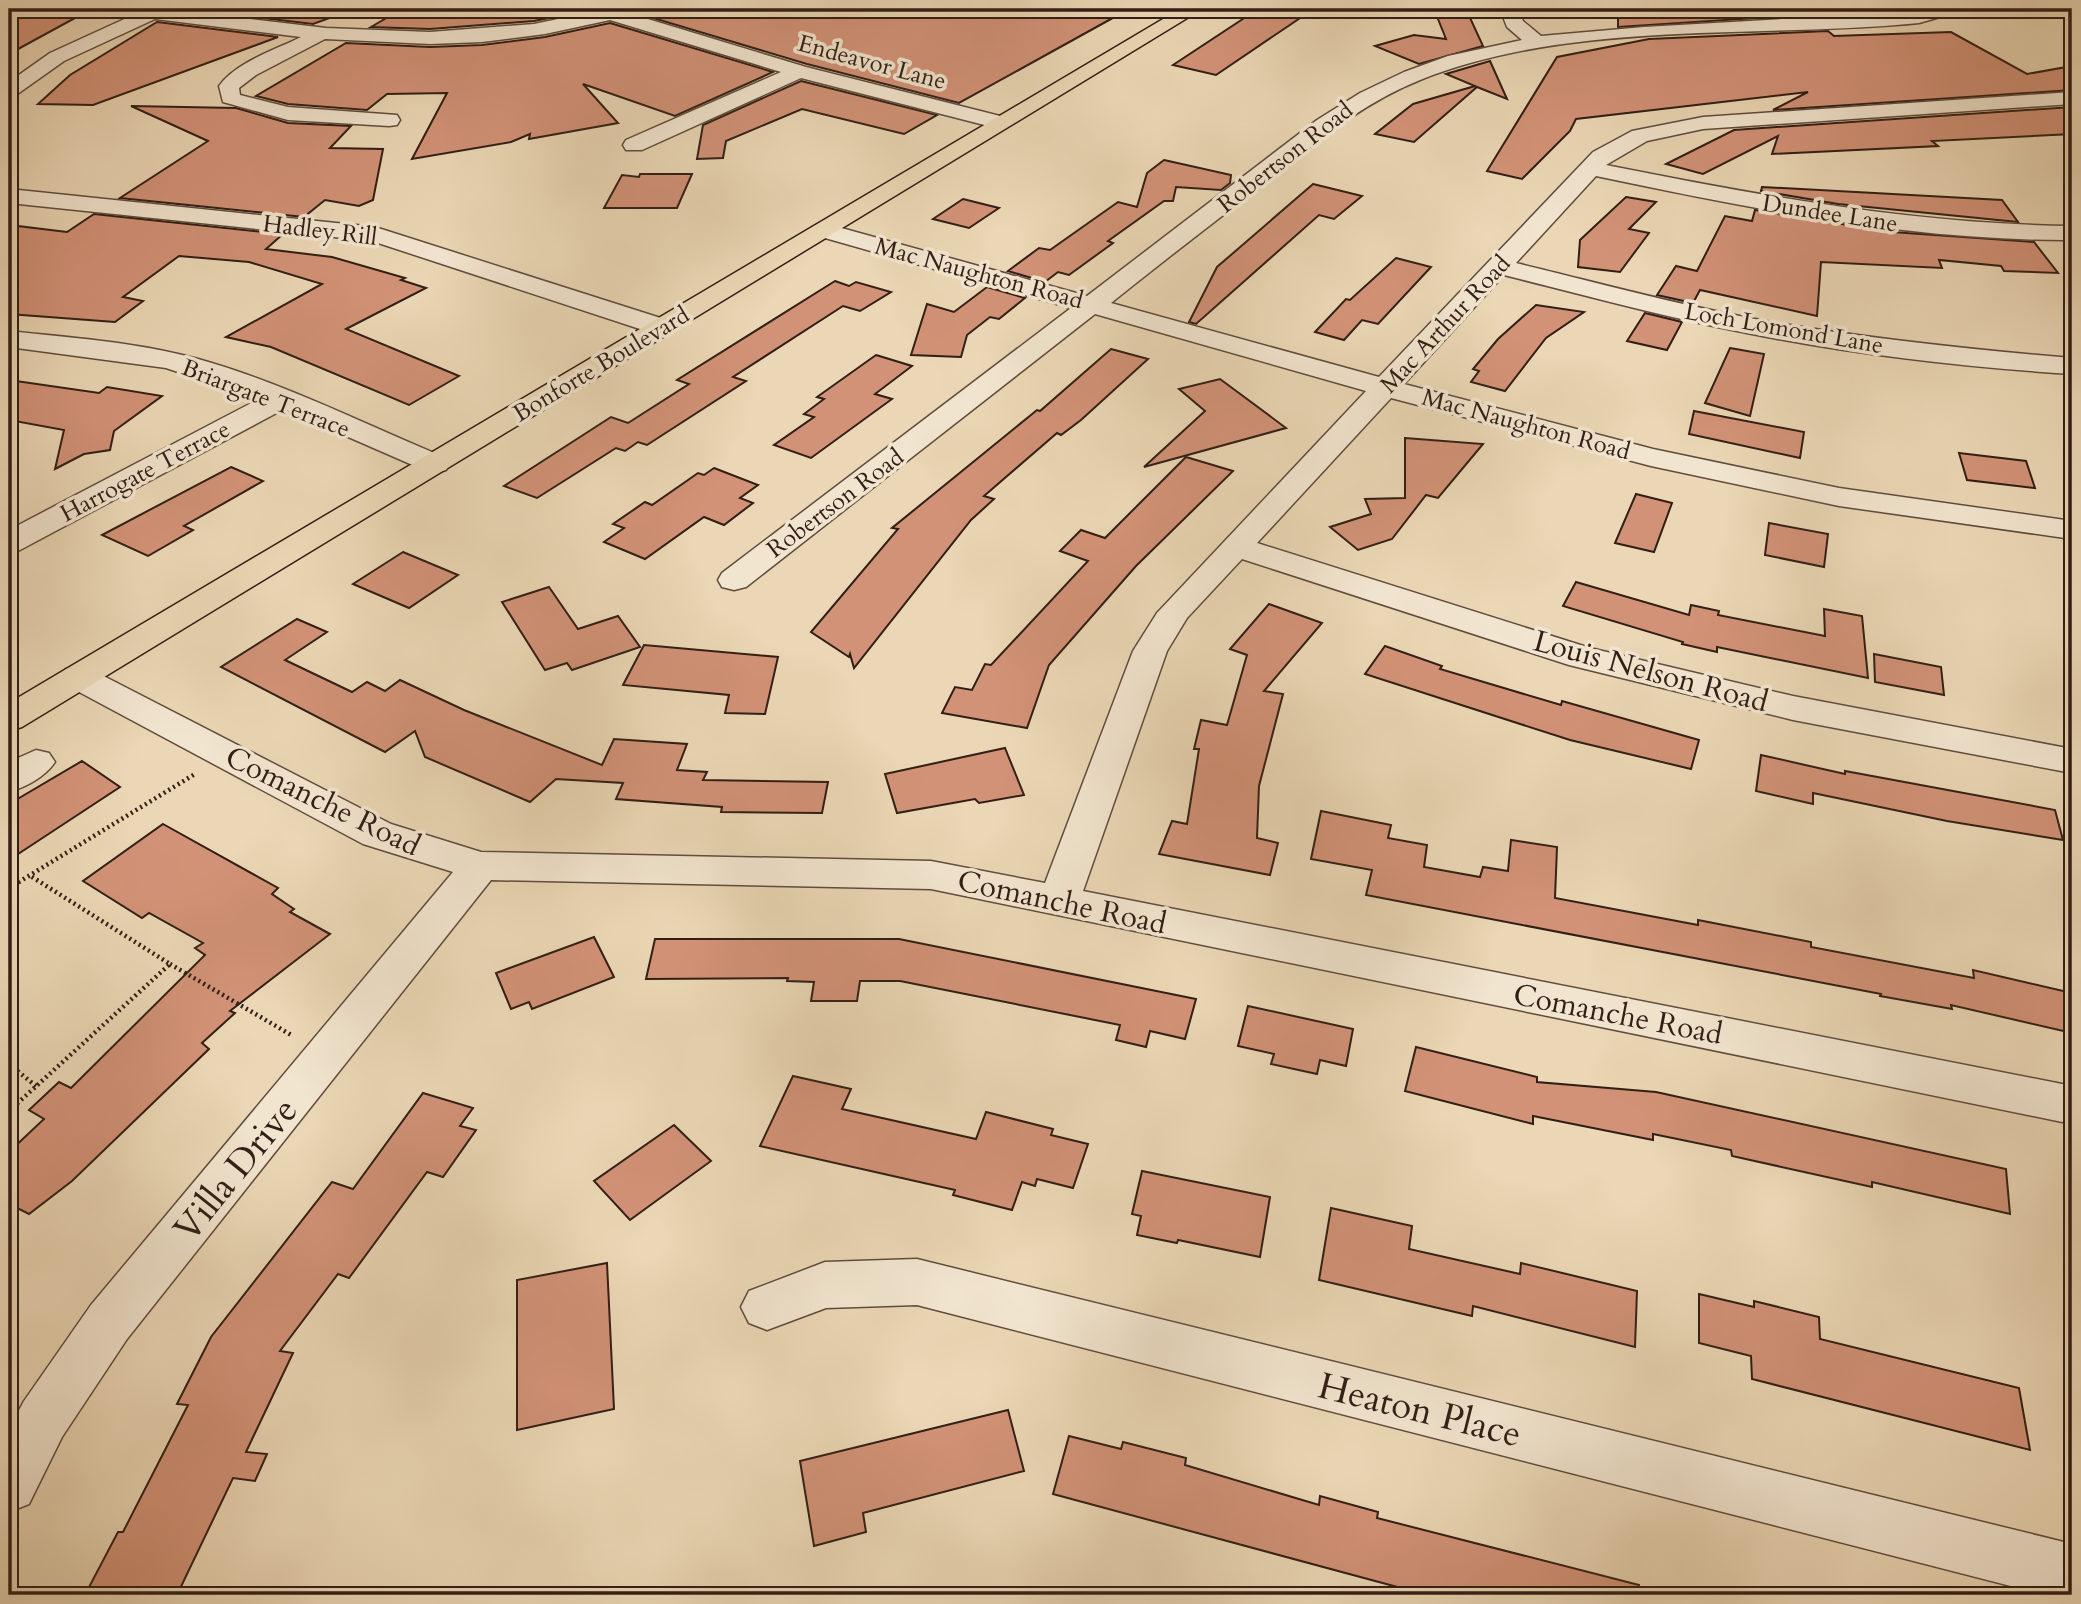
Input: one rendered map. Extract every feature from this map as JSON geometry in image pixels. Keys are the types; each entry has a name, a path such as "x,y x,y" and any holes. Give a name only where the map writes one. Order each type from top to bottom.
{"main road":[{"name":"Bonforte Boulevard","path":"9,719 661,327 827,231 1000,122 1193,9"}],"street":[{"path":"119,9 158,11 321,34 421,40 488,37 617,11"},
{"path":"1509,9 1514,23 1537,43"},
{"name":"Robertson Road","path":"734,580 1362,97 1441,63 1537,43 1657,32 1890,20 1919,17 1947,9"},
{"path":"9,91 57,57 158,11"},
{"name":"Endeavor Lane","path":"617,11 799,71 1000,122"},
{"path":"321,34 249,71 229,86 230,98 261,110 334,119 388,120"},
{"path":"634,145 799,71"},
{"name":"Mac Arthur Road","path":"1058,902 1150,651 1174,613 1590,168 1626,142 1665,129 1703,123 2072,98"},
{"name":"Dundee Lane","path":"1590,168 1840,218 1938,228 2072,233"},
{"name":"Hadley Rill","path":"9,196 375,234 661,327"},
{"name":"Mac Naughton Road","path":"827,231 1386,388 1651,457 1839,497 2072,530"},
{"name":"Loch Lomond Lane","path":"1499,266 1706,317 1813,337 1983,359 2072,366"},
{"name":"Briargate Terrace","path":"9,340 114,351 188,365 281,399 435,464"},
{"name":"Harrogate Terrace","path":"9,543 281,399"},
{"name":"Louis Nelson Road","path":"1238,547 1581,657 1793,708 2072,761"},
{"name":"Comanche Road","path":"78,677 377,834 480,866 931,875 2072,1105"},
{"name":"Villa Drive","path":"9,1485 43,1419 109,1322 480,866"},
{"name":"Heaton Place","path":"767,1307 825,1285 917,1282 2072,1573"}],"path":[{"path":"9,888 226,755"},
{"path":"29,876 170,964 301,1041 330,1051"},
{"path":"9,1111 170,964"},
{"path":"9,1064 36,1086"}],"building":[{"path":"10,9 75,18 9,54"},
{"path":"185,9 346,9 346,12 313,24"},
{"path":"500,9 594,9 534,21 430,29 371,27 395,13 440,14"},
{"path":"635,9 1129,9 959,103 807,64 633,12"},
{"path":"1258,9 1303,16 1216,75 1173,65"},
{"path":"1434,9 1466,9 1483,46 1419,64 1375,46 1414,35 1446,39"},
{"path":"1618,9 1796,9 1805,15 1618,27"},
{"path":"157,22 278,37 93,105 38,104 70,75"},
{"path":"610,23 773,72 675,116 583,84 618,123 529,139 530,134 511,142 412,159 447,93 387,94 367,110 288,104 256,96 346,43 430,47 482,45 545,37"},
{"path":"1828,31 1834,36 1951,32 2027,74 2072,66 2072,90 1773,110 1808,92 1576,119 1570,131 1522,179 1487,171 1557,57 1649,39"},
{"path":"1490,61 1507,99 1477,87 1414,142 1375,134 1413,104 1475,86 1446,74"},
{"path":"801,81 937,115 904,134 802,109 726,141 723,158 697,159 703,125"},
{"path":"131,106 236,108 288,123 351,126 330,148 383,149 373,200 359,206 325,200 304,217 120,198 208,141"},
{"path":"2072,107 2072,134 1932,141 1938,146 1772,154 1778,136 1703,174 1666,164 1734,130"},
{"path":"1164,160 1231,175 1230,183 1221,190 1176,187 1173,201 1164,201 1108,241 1113,243 1069,275 1058,272 1045,282 1008,271 1039,248 1050,250 1118,202 1137,207 1147,173"},
{"path":"640,174 692,174 677,208 604,208 622,175 639,177"},
{"path":"1313,184 1362,196 1334,219 1319,215 1196,324 1189,322 1217,267"},
{"path":"1762,187 2002,200 2018,222 1838,204 1761,191"},
{"path":"1626,197 1656,202 1629,229 1649,233 1620,272 1578,267 1580,240"},
{"path":"963,199 999,208 969,228 933,219"},
{"path":"1755,210 1892,232 2034,242 2058,273 2004,271 2001,266 1939,260 1942,268 1821,262 1817,316 1700,290 1693,303 1657,295 1676,266 1697,271 1725,216 1752,221"},
{"path":"94,214 283,234 266,249 332,257 405,278 401,280 426,288 346,329 459,376 409,405 271,347 226,337 322,284 249,262 179,256 123,297 143,301 115,322 9,314 9,225 67,232"},
{"path":"1396,258 1431,267 1378,324 1362,320 1344,340 1315,332 1346,299 1350,300"},
{"path":"835,281 849,286 856,282 891,292 860,311 843,306 733,377 746,381 647,445 638,442 625,451 616,448 537,498 504,486 611,417 628,423 689,384 677,380"},
{"path":"987,287 1025,298 999,319 990,317 967,335 961,357 911,355 927,304 954,312"},
{"path":"1536,305 1584,312 1546,338 1505,391 1471,382 1479,371 1473,369 1498,339"},
{"path":"1645,313 1682,322 1667,350 1627,341"},
{"path":"1730,348 1764,354 1750,416 1705,403"},
{"path":"1111,349 1148,359 1081,420 1061,435 1057,433 984,496 994,499 971,520 854,668 850,654 849,657 811,632 898,529 892,528 1037,410 1040,411"},
{"path":"876,355 912,366 875,394 892,399 811,458 774,445 814,417 804,414 824,399 817,397"},
{"path":"1220,379 1286,428 1144,467 1205,411 1179,389"},
{"path":"9,380 99,393 107,387 162,396 114,431 110,450 84,454 55,469 64,430 9,420"},
{"path":"1694,411 1804,432 1800,458 1689,434"},
{"path":"1405,438 1483,444 1438,498 1426,495 1392,539 1358,550 1330,527 1371,514 1365,499 1405,498"},
{"path":"1959,453 2026,461 2035,488 1967,480"},
{"path":"1186,457 1233,471 1136,566 1049,665 1027,728 942,713 955,687 972,690 985,664 991,665 1088,561 1060,551 1081,530 1105,538"},
{"path":"231,467 263,481 184,526 193,530 148,556 102,535"},
{"path":"714,468 758,485 740,498 753,503 724,525 704,517 645,559 604,542 624,528 613,524 645,502 652,505 698,473 704,475"},
{"path":"1636,494 1672,503 1654,552 1615,543"},
{"path":"1769,523 1828,534 1824,567 1765,555"},
{"path":"403,552 458,575 409,608 353,584"},
{"path":"1576,582 1689,615 1691,605 1719,611 1718,615 1825,636 1824,609 1862,616 1868,678 1717,647 1717,652 1682,644 1683,642 1563,606"},
{"path":"549,587 578,629 618,616 640,647 572,670 567,663 545,670 502,602"},
{"path":"1269,604 1322,623 1264,691 1283,694 1259,786 1257,838 1278,843 1270,875 1159,854 1172,821 1187,824 1199,749 1194,749 1201,720 1227,725 1247,655 1230,649"},
{"path":"297,619 327,632 285,660 352,692 367,682 385,691 400,680 464,710 602,765 614,739 687,744 677,770 707,772 703,780 828,782 822,813 721,812 722,807 616,799 623,783 556,779 530,802 425,757 415,731 385,752 221,667"},
{"path":"644,645 778,657 765,714 725,713 729,695 623,685"},
{"path":"1385,646 1442,666 1440,669 1561,705 1562,701 1699,740 1691,769 1570,740 1365,674"},
{"path":"1874,654 1941,667 1944,695 1875,682"},
{"path":"1005,748 1024,795 979,803 975,799 897,813 885,774"},
{"path":"1761,755 1845,774 1845,771 2055,810 2063,840 1947,821 1813,793 1813,804 1756,791"},
{"path":"82,761 120,787 9,860 9,804"},
{"path":"1321,811 1391,825 1388,838 1427,845 1424,867 1480,877 1483,867 1508,871 1511,840 1557,847 1555,898 1698,925 1698,920 1811,942 1811,947 1974,978 1973,970 2072,993 2072,1033 1951,1005 1952,1009 1880,996 1881,994 1366,895 1372,870 1311,859"},
{"path":"163,824 278,888 272,894 294,909 290,912 330,934 230,1011 235,1013 202,1043 209,1049 72,1181 29,1214 9,1204 9,1152 44,1119 29,1110 59,1082 71,1088 205,955 195,948 203,943 149,913 142,918 83,881"},
{"path":"594,937 614,977 532,1009 529,1002 511,1009 496,973"},
{"path":"655,939 899,939 1196,999 1185,1039 1150,1031 1146,1047 1116,1040 1120,1025 900,981 860,981 857,1001 811,1001 814,982 787,981 788,978 646,979"},
{"path":"1248,1006 1353,1029 1346,1066 1320,1060 1317,1074 1271,1064 1274,1054 1238,1046"},
{"path":"1416,1047 1537,1077 1537,1082 1656,1092 2006,1169 2010,1214 1872,1182 1872,1187 1732,1156 1731,1150 1653,1134 1653,1140 1533,1116 1533,1124 1405,1091"},
{"path":"793,1076 851,1089 842,1109 976,1139 986,1112 1053,1129 1051,1135 1088,1144 1073,1188 1037,1179 1035,1186 1022,1182 1012,1210 953,1195 955,1190 760,1146"},
{"path":"423,1093 473,1108 460,1126 476,1130 443,1177 427,1172 349,1278 338,1274 280,1351 293,1353 246,1452 267,1454 255,1481 233,1478 177,1595 88,1589 118,1532 123,1532 188,1405 177,1404 211,1337 332,1182 353,1189"},
{"path":"674,1125 711,1161 630,1220 594,1181"},
{"path":"1142,1171 1270,1197 1260,1257 1178,1240 1177,1243 1137,1235 1141,1216 1132,1214"},
{"path":"1331,1208 1412,1226 1409,1249 1520,1274 1521,1263 1637,1291 1635,1347 1473,1306 1472,1316 1319,1280"},
{"path":"607,1263 614,1409 517,1430 517,1280"},
{"path":"1699,1294 1754,1307 1754,1301 1819,1317 1820,1339 2019,1388 2030,1450 1752,1379 1751,1356 1699,1343"},
{"path":"1008,1410 1024,1471 863,1513 866,1532 814,1546 800,1461"},
{"path":"1069,1436 1121,1449 1123,1442 1186,1458 1185,1465 1319,1505 1320,1496 1378,1512 1377,1518 1639,1585 1637,1595 1427,1595 1053,1494"}]}
